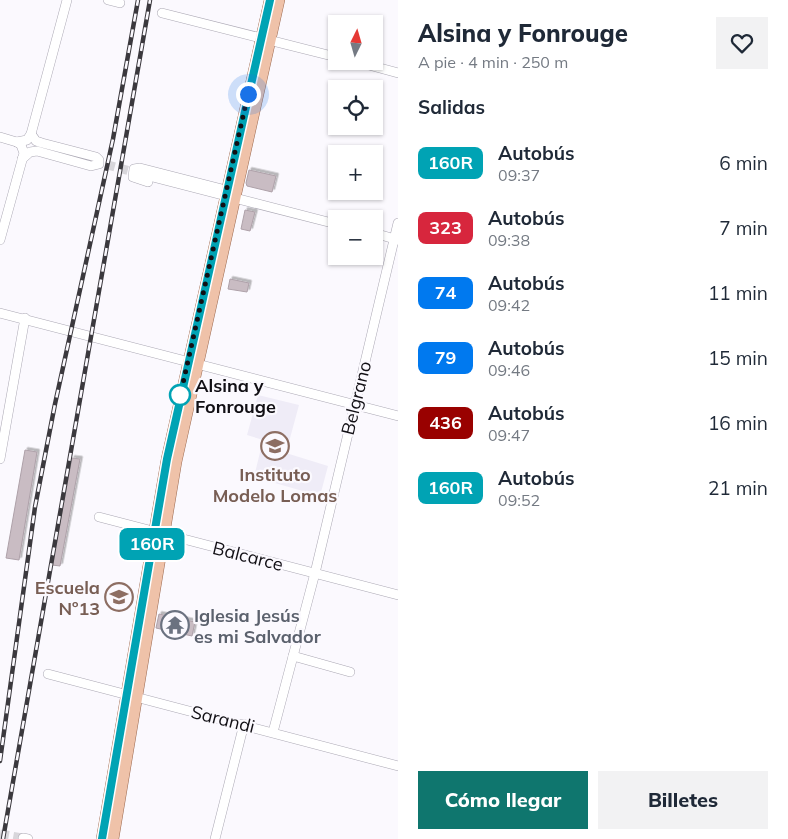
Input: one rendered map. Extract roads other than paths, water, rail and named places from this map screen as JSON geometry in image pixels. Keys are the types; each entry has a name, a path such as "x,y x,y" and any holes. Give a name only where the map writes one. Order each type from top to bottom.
{"main road":[{"path":"265,38 270,0"},
{"path":"112,839 159,533 192,364 227,197 265,38 278,0"},
{"path":"102,839 133,696"}],"street":[{"path":"17,142 28,140 31,134 67,0"},
{"path":"108,0 120,3"},
{"path":"162,13 328,55"},
{"path":"383,69 398,73"},
{"path":"22,159 30,152 37,151 91,166 99,164 99,160 96,157 42,143 31,134"},
{"path":"0,137 93,161"},
{"path":"0,240 22,159 23,148 17,142"},
{"path":"140,168 227,197 137,179 132,175 134,170 140,168"},
{"path":"141,174 328,222"},
{"name":"Belgrano","path":"273,732 315,573 396,239 398,223"},
{"path":"383,235 396,239"},
{"path":"0,313 398,416"},
{"path":"0,459 25,318"},
{"name":"Balcarce","path":"99,517 398,595"},
{"path":"293,656 350,672"},
{"name":"Sarandi","path":"48,674 398,766"},
{"path":"215,839 244,724"}],"tunnel":[{"path":"93,161 141,174"},
{"path":"0,834 23,838"}],"railway":[{"path":"0,761 35,507 55,404 113,139 138,0"},
{"path":"3,839 150,0"}],"place":[{"name":"Alsina y Fonrouge","path":"180,395"},
{"name":"Instituto Modelo Lomas","path":"275,446"},
{"name":"Escuela Nº13","path":"119,597"},
{"name":"Iglesia Jesús es mi Salvador","path":"175,625"}]}
